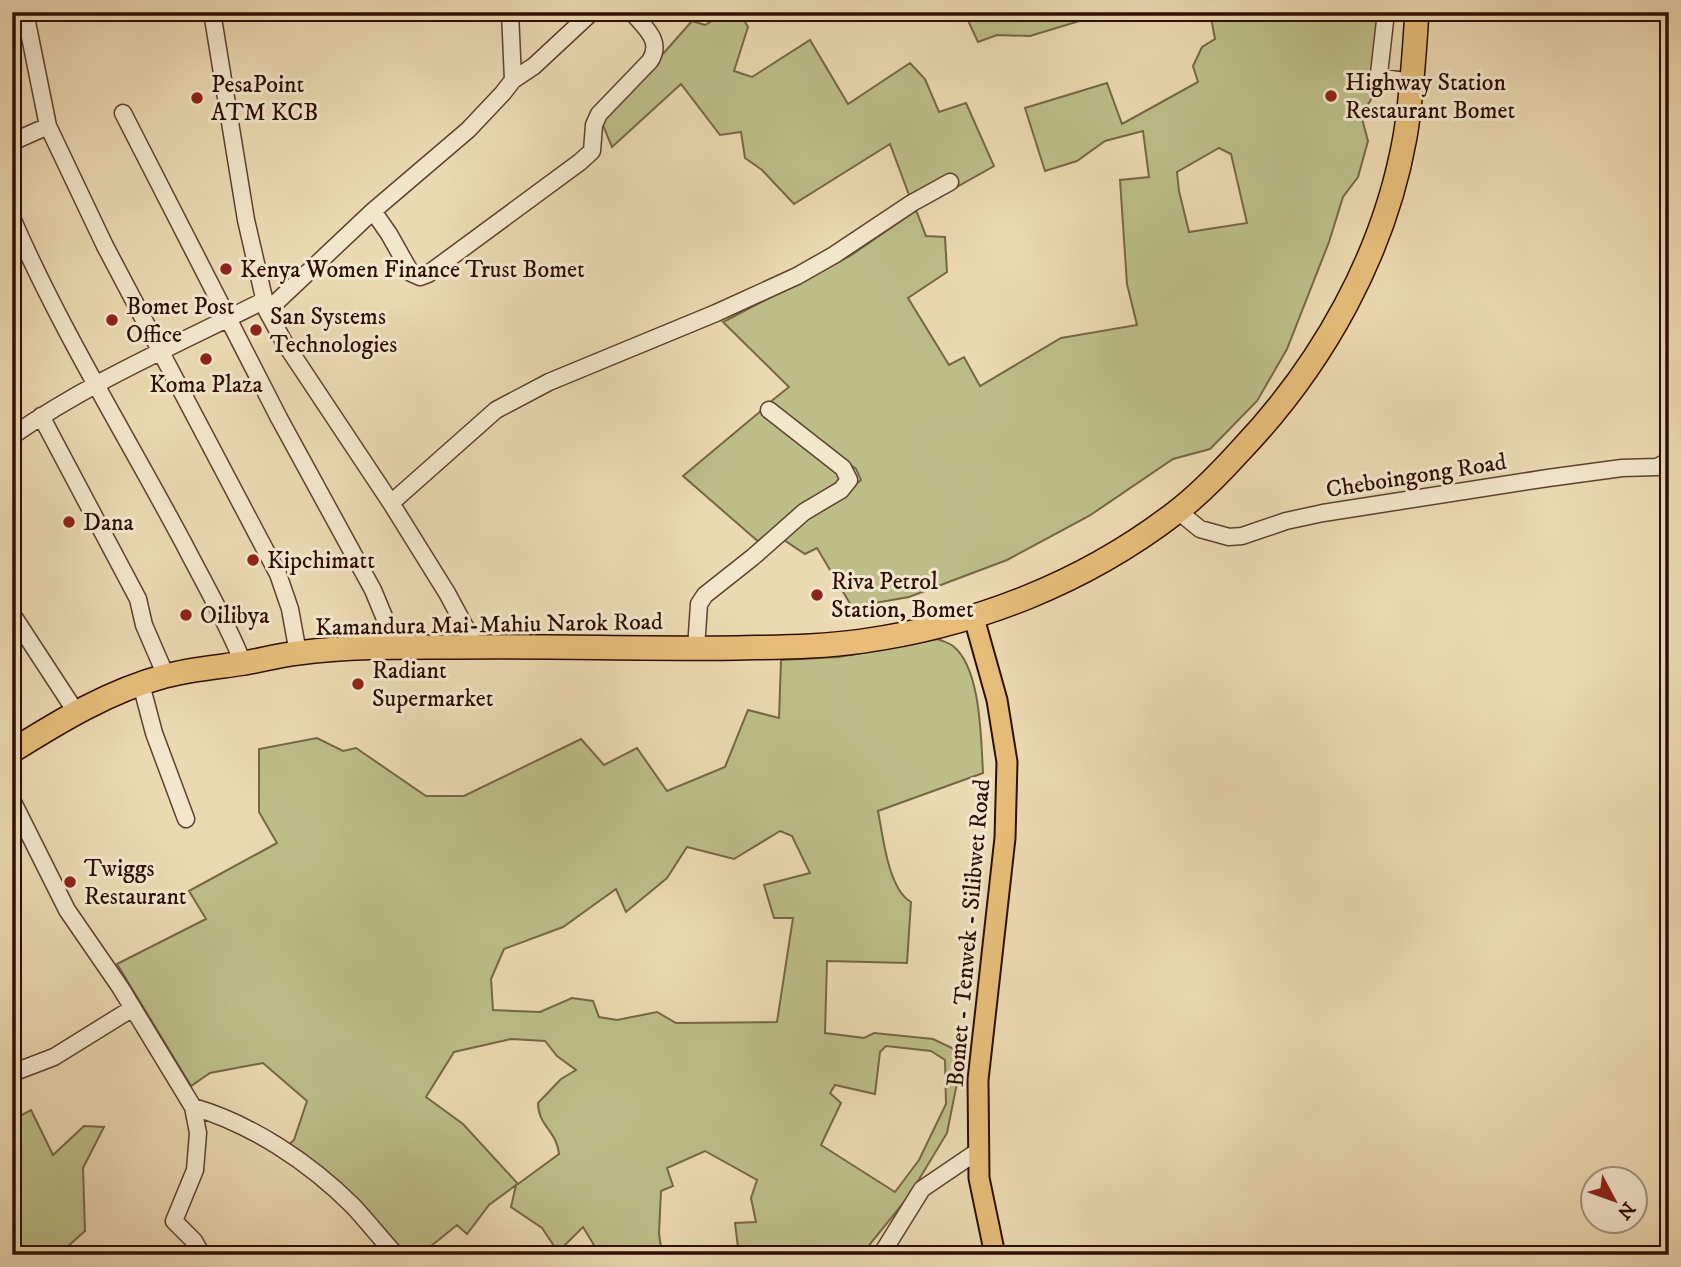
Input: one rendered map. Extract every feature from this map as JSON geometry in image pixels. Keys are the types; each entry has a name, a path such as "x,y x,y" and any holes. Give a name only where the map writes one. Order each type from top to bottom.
{"highway":[{"name":"Kamandura Mai-Mahiu Narok Road","path":"12,751 76,712 166,676 298,653 391,647 696,648 816,646 860,642 974,618 1044,591 1107,560 1178,511 1217,476 1279,408 1340,316 1357,284 1392,189 1406,134 1417,12"}],"main road":[{"name":"Bomet - Tenwek - Silibwet Road","path":"974,618 997,700 1007,780 1005,838 978,1080 979,1178 995,1255"}],"street":[{"path":"25,12 48,126 106,246 278,574 290,609 298,653"},
{"path":"212,12 246,220 265,306 284,342 447,593 476,647"},
{"path":"510,12 513,80"},
{"path":"12,436 41,416 161,349 229,318 265,306 468,130 494,105 513,80 534,66 592,12"},
{"path":"373,211 411,273 419,277 428,274 580,162 592,150 594,125 599,114 656,53 653,38 632,12"},
{"path":"1385,12 1380,74 1383,78 1412,82"},
{"path":"123,113 279,418 373,590 385,619 391,647"},
{"path":"12,142 48,126"},
{"path":"391,503 496,410 559,378 716,313 797,276 950,182"},
{"path":"12,218 37,274 194,564 243,663"},
{"path":"696,648 699,604 705,594 754,557 803,512 841,491 849,480 843,468 769,410"},
{"path":"41,416 138,599 144,625 166,676"},
{"name":"Cheboingong Road","path":"1178,511 1200,529 1229,537 1242,536 1286,521 1323,513 1548,478 1622,468 1657,467 1669,461"},
{"path":"12,614 76,712"},
{"path":"141,684 162,756 187,819"},
{"path":"12,800 67,911 133,1008 193,1107 198,1133 195,1170 174,1221 194,1241 202,1255"},
{"path":"12,1073 54,1056 133,1008"},
{"path":"193,1107 242,1126 321,1177 353,1207 396,1255"},
{"path":"881,1255 922,1189 978,1151"}],"green space":[{"path":"727,12 739,12 748,27 734,71 752,77 810,40 848,104 910,63 925,79 939,112 966,103 994,166 916,210 926,236 945,237 947,272 908,298 949,365 964,357 980,386 1061,338 1137,325 1127,284 1120,180 1149,177 1143,131 1105,141 1077,161 1045,171 1025,108 1107,83 1122,124 1198,82 1193,66 1202,47 1215,39 1210,12 1381,12 1374,95 1361,115 1368,141 1358,177 1343,197 1329,242 1287,349 1257,401 1210,449 1173,459 1089,516 1007,560 909,597 852,607 817,548 805,554 784,540 800,522 835,502 861,480 856,469 769,403 789,387 723,322 850,256 915,211 890,144 794,204 762,170 745,158 741,132 720,135 681,84 612,147 602,123 692,21 705,25","holes":["1219,148 1231,154 1247,223 1189,232 1177,172"]},
{"path":"964,12 1109,12 1030,36 997,35 978,42"},
{"path":"762,410 841,473 842,479 761,544 683,476"},
{"path":"938,639 953,646 962,656 974,687 980,724 983,773 878,811 892,874 903,895 911,902 907,963 827,961 825,1033 864,1038 874,1033 933,1039 956,1050 958,1078 947,1133 909,1196 870,1244 866,1255 739,1255 735,1223 756,1222 751,1198 757,1180 705,1151 667,1168 673,1186 661,1191 659,1234 662,1253 677,1255 600,1255 583,1227 558,1252 542,1228 511,1207 516,1185 489,1205 467,1234 457,1225 420,1255 402,1255 287,1146 294,1140 307,1101 263,1063 210,1073 191,1086 117,964 206,919 189,891 277,843 259,812 259,749 317,738 343,751 356,748 426,796 464,796 581,739 604,765 637,748 667,791 725,767 748,710 779,718 781,660 839,657","holes":["780,831 792,836 810,873 764,885 774,918 793,918 777,1022 676,1023 657,1012 617,1020 599,1017 593,1001 572,998 540,1012 493,1010 491,979 504,949 563,927 616,889 626,912 667,878 687,847 734,859","511,1039 545,1041 557,1056 576,1070 561,1079 538,1103 541,1117 558,1146 559,1154 518,1184 463,1124 426,1097 454,1052","886,1046 931,1051 945,1060 946,1104 919,1160 895,1192 821,1145 841,1103 830,1093 835,1085 875,1094 880,1052"]},
{"path":"31,1110 53,1155 84,1126 104,1127 83,1168 85,1231 58,1255 12,1255 12,1120"}],"place":[{"name":"Highway Station Restaurant Bomet","path":"1331,96"},
{"name":"PesaPoint ATM KCB","path":"197,98"},
{"name":"Kenya Women Finance Trust Bomet","path":"226,269"},
{"name":"Bomet Post Office","path":"112,320"},
{"name":"San Systems Technologies","path":"256,330"},
{"name":"Koma Plaza","path":"206,359"},
{"name":"Dana","path":"69,522"},
{"name":"Kipchimatt","path":"253,560"},
{"name":"Riva Petrol Station, Bomet","path":"817,595"},
{"name":"Oilibya","path":"186,615"},
{"name":"Radiant Supermarket","path":"358,684"},
{"name":"Twiggs Restaurant","path":"70,882"}]}
